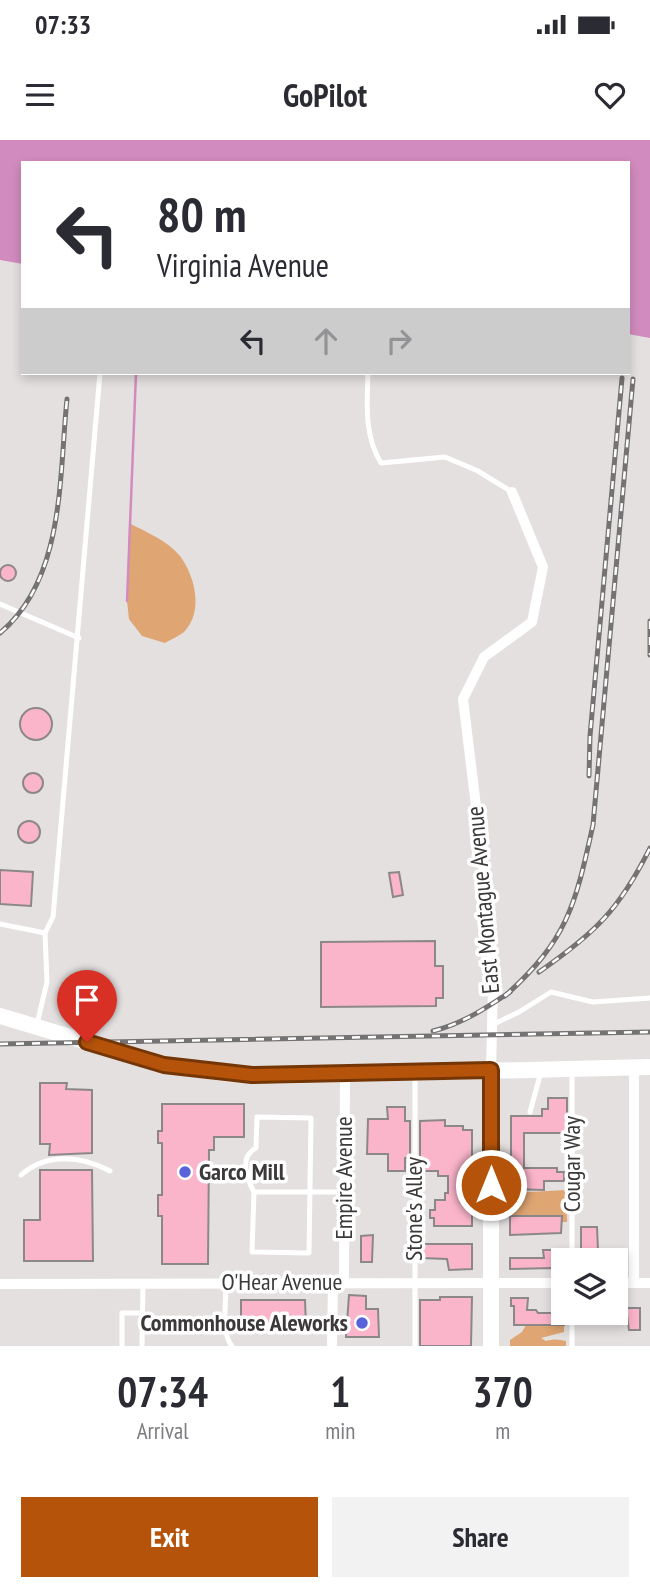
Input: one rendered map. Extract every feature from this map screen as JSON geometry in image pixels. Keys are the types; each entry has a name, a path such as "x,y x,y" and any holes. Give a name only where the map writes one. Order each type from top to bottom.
{"main road":[{"path":"0,1016 164,1065 252,1075 642,1067"},
{"name":"East Montague Avenue","path":"491,1070 491,1346"}],"street":[{"name":"East Montague Avenue","path":"491,1070 491,930 463,699 484,657 532,622 543,567 512,492"},
{"path":"634,1283 642,1067"},
{"name":"Empire Avenue","path":"332,1346 344,1192 345,1073"},
{"name":"O'Hear Avenue","path":"0,1284 551,1283"},
{"path":"628,1283 650,1283"}],"lane":[{"path":"36,1027 47,982 45,933 53,918 100,375"},
{"path":"368,375 367,424 372,449 381,463 445,457 478,471 512,492"},
{"path":"0,604 79,638"},
{"path":"0,924 45,933"},
{"path":"492,1025 551,992 593,1002 650,998"},
{"name":"Cougar Way","path":"572,1068 572,1248"},
{"path":"530,1112 542,1069"},
{"name":"Stone's Alley","path":"415,1072 415,1346"},
{"path":"257,1117 311,1118 310,1192 309,1253 252,1252 254,1192 245,1169 250,1151 256,1148 257,1117"},
{"path":"21,1175 44,1162 65,1159 90,1161 110,1171"},
{"path":"254,1192 344,1192"},
{"path":"142,1346 143,1283"},
{"path":"226,1283 226,1334 232,1346"},
{"path":"122,1346 122,1313 142,1313"},
{"path":"572,1325 572,1346"}],"shaded area":[{"path":"0,140 650,140 650,338 630,334 630,161 21,161 21,264 0,260"},
{"path":"129,523 175,551 185,564 193,584 195,604 190,624 184,632 165,643 142,636 129,619"},
{"path":"566,1190 567,1222 562,1222 561,1216 510,1216 510,1193"},
{"path":"526,1325 564,1325 564,1332 541,1338 546,1341 566,1341 566,1346 510,1346 510,1340 522,1332"}],"building":[{"path":"8,565 14,567 14,579 8,581 2,579 0,573 2,567"},
{"path":"36,708 47,713 52,724 47,735 36,740 25,735 20,724 25,713"},
{"path":"33,773 40,776 43,783 40,790 33,793 26,790 23,783 26,776"},
{"path":"29,821 37,824 40,832 37,840 29,843 21,840 18,832 21,824"},
{"path":"0,870 33,872 31,906 0,904"},
{"path":"399,872 403,895 393,897 389,873"},
{"path":"435,941 435,966 443,966 443,998 436,998 436,1006 321,1007 321,942"},
{"path":"40,1083 67,1083 66,1089 92,1090 92,1153 49,1155 50,1144 40,1144"},
{"path":"548,1098 567,1098 567,1133 524,1133 524,1168 557,1168 557,1172 564,1172 564,1181 544,1181 544,1190 511,1189 511,1116 542,1116 542,1109 548,1109"},
{"name":"Garco Mill","path":"162,1104 244,1104 244,1137 214,1137 214,1150 209,1150 208,1264 162,1264 162,1216 158,1216 158,1195 162,1195 162,1143 158,1143 158,1131 162,1131"},
{"path":"387,1107 405,1107 405,1121 410,1121 410,1158 405,1158 405,1171 388,1171 388,1154 367,1154 368,1119 388,1119"},
{"path":"445,1120 445,1126 463,1126 463,1130 472,1130 472,1226 434,1226 434,1218 430,1218 430,1210 435,1210 435,1200 445,1200 445,1193 448,1193 448,1176 438,1176 438,1171 424,1171 424,1158 420,1158 420,1121"},
{"path":"40,1170 92,1170 93,1261 24,1261 24,1220 40,1220"},
{"path":"510,1216 562,1216 561,1233 510,1235"},
{"path":"581,1227 597,1227 598,1248 581,1248"},
{"path":"373,1235 372,1262 361,1262 361,1236"},
{"path":"423,1244 472,1244 472,1269 449,1270 447,1259 423,1258"},
{"path":"543,1250 551,1250 551,1268 510,1269 510,1258 544,1258"},
{"name":"Commonhouse Aleworks","path":"349,1295 366,1296 366,1309 378,1309 379,1337 346,1337"},
{"path":"440,1297 472,1297 471,1346 420,1346 420,1300 440,1300"},
{"path":"511,1298 528,1298 527,1310 551,1313 551,1325 514,1325 514,1306 511,1306"},
{"path":"241,1300 305,1300 306,1326 241,1326"},
{"path":"628,1308 640,1308 640,1330 629,1330"}],"waterway":[{"path":"127,601 136,375"}],"railway":[{"path":"589,776 590,736 622,378"},
{"path":"505,996 543,957 566,920 581,878 593,825 633,379"},
{"path":"0,633 21,611 37,584 48,556 59,493 67,399"},
{"path":"650,621 650,655"},
{"path":"539,972 576,945 604,919 639,870 650,848"},
{"path":"433,1031 464,1020 510,992"},
{"path":"0,1044 650,1032"}],"place":[{"name":"Garco Mill","path":"185,1172"},
{"name":"Commonhouse Aleworks","path":"362,1323"}],"route":[{"path":"87,1042 164,1065 252,1075 491,1070 491,1185"}]}
